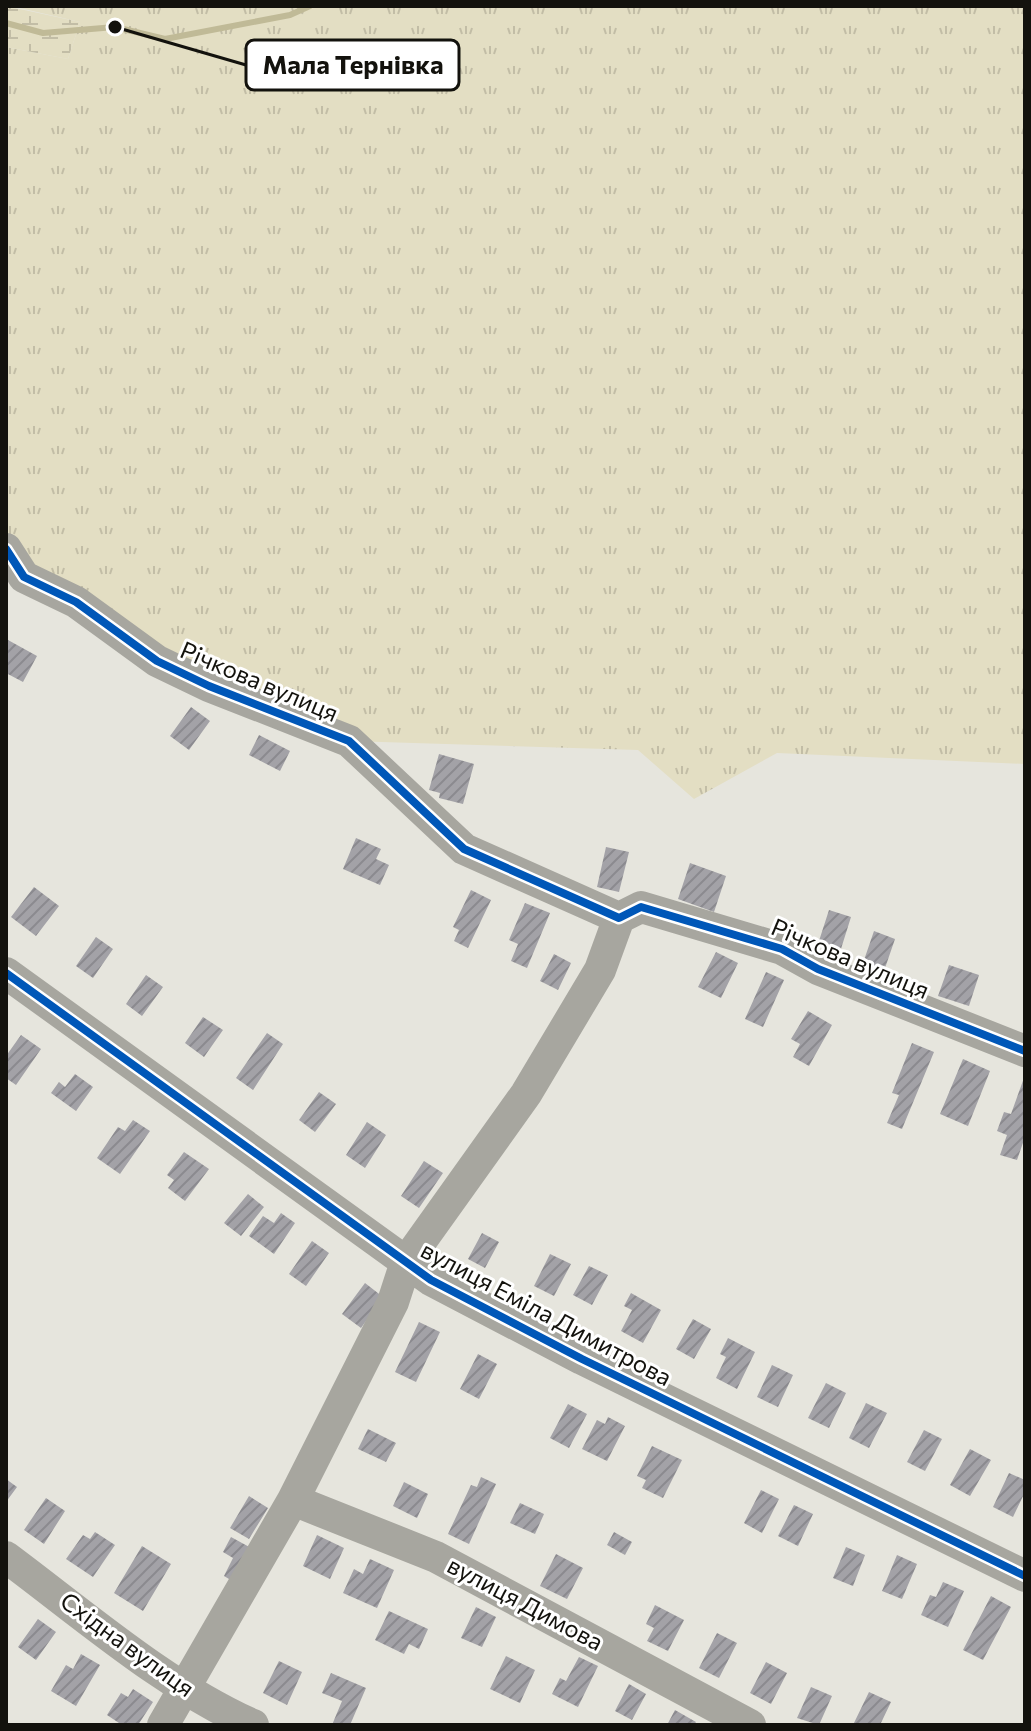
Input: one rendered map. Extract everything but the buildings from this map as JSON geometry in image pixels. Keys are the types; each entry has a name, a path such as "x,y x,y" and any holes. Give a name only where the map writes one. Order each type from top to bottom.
{"street":[{"name":"Річкова вулиця","path":"6,549 15,586 76,602 157,661 209,686 349,741 464,849 619,918 641,907 782,949 818,969 1025,1051"},
{"path":"163,1725 293,1500 393,1302 406,1262 526,1094 600,970 619,918"},
{"name":"вулиця Еміла Димитрова","path":"6,973 431,1280 582,1359 1025,1576"},
{"name":"вулиця Димова","path":"293,1500 436,1557 750,1725"},
{"name":"Східна вулиця","path":"6,1557 184,1689 253,1725"}],"green space":[{"path":"6,6 80,22 68,59 6,47"},
{"path":"11,6 1025,6 1025,764 777,753 694,799 638,750 349,741 258,700 31,574 6,541 6,47 68,59 80,22"}],"waterway":[{"path":"6,23 43,33 115,27 165,39 290,15 310,6"}],"cycle path":[{"path":"6,549 24,577 76,602 157,661 209,686 349,741 464,849 619,918 641,907 782,949 818,969 1025,1051"},
{"path":"6,973 431,1280 582,1359 1025,1576"}],"place":[{"name":"Мала Тернівка","path":"115,27"}]}
